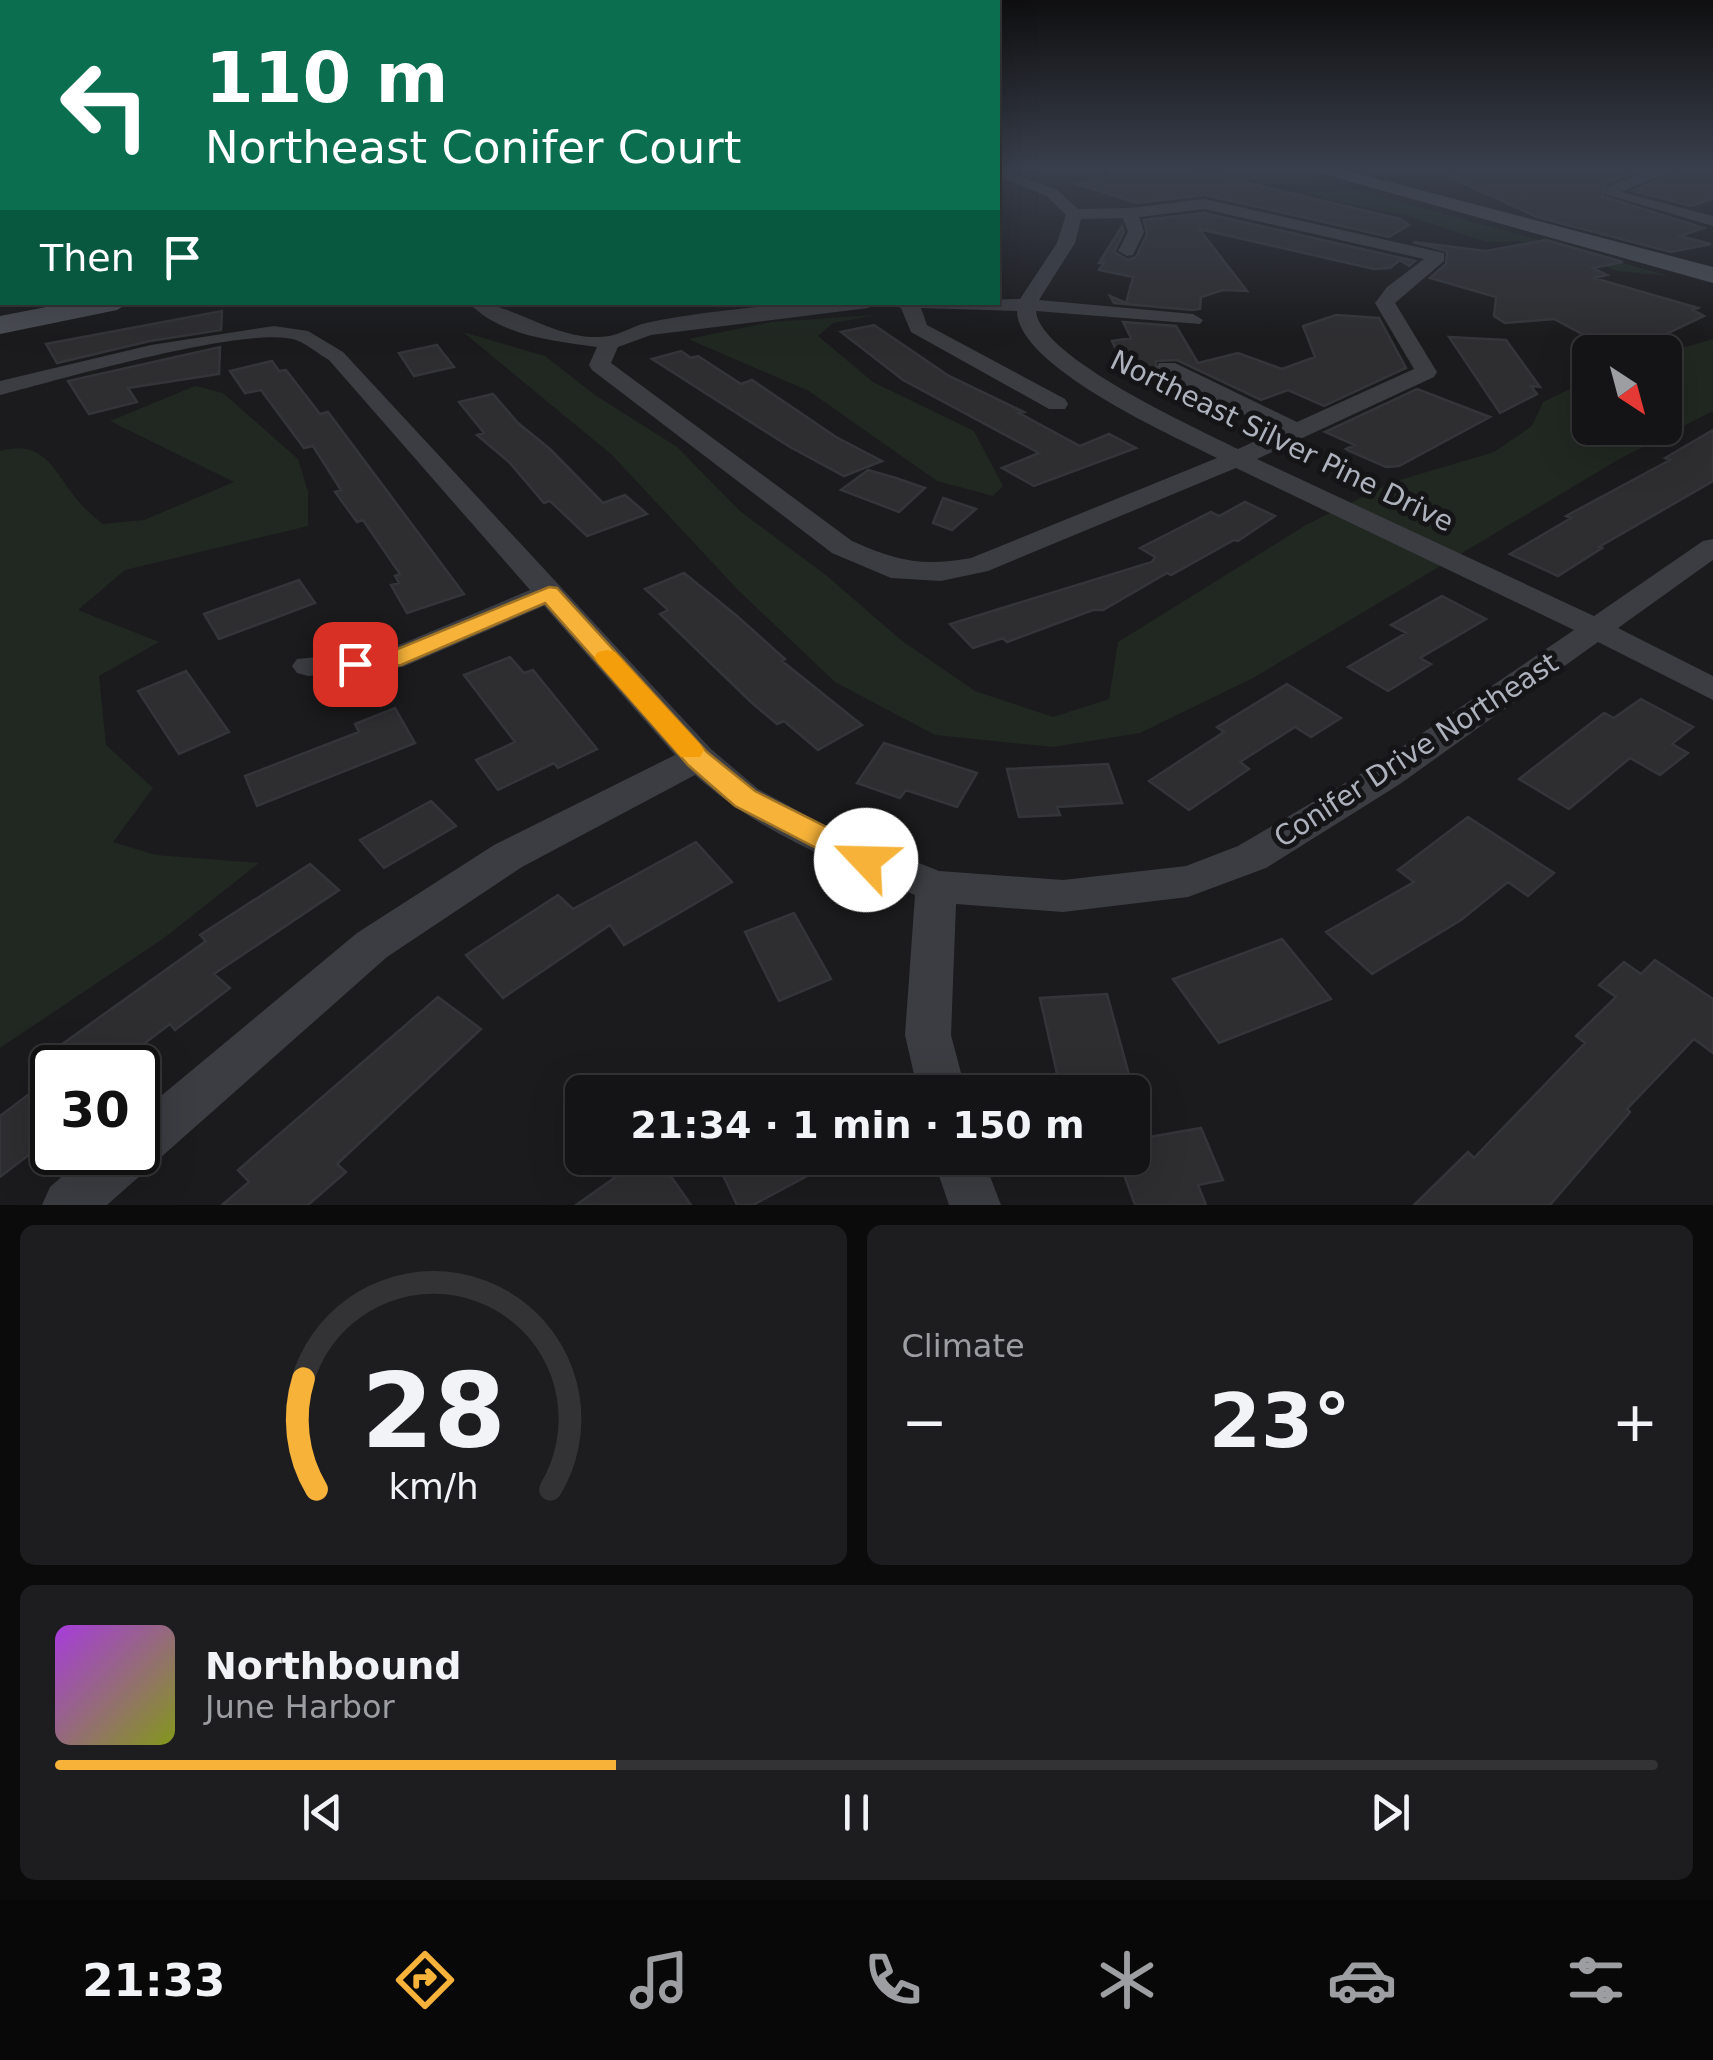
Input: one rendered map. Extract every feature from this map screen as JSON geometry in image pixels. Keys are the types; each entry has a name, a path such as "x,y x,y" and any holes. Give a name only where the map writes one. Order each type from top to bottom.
{"main road":[{"path":"1528,223 1708,270"},
{"path":"0,326 102,305"}],"street":[{"path":"1030,304 1032,292 1067,242 1072,223"},
{"path":"1127,251 1136,232 1133,223"},
{"path":"610,344 600,365 842,548 891,569 941,572 978,566 1238,458 1426,372 1385,303 1394,290 1438,257 1294,223"},
{"path":"1000,304 1193,320"},
{"name":"Northeast Silver Pine Drive","path":"1030,304 1027,323 1037,340 1065,365 1238,458 1524,592 1713,688"},
{"path":"480,305 497,318 532,331 610,344 648,328 843,305"},
{"path":"910,305 918,328 1057,404"},
{"name":"Conifer Drive Northeast","path":"0,388 194,344 252,334 295,333 336,356 698,758 745,798 810,835 936,887 1063,896 1188,881 1252,857 1388,775 1713,547"},
{"path":"1166,368 1294,430"},
{"path":"308,666 392,660 549,593"},
{"path":"160,1127 372,944 508,856 698,758"},
{"path":"936,887 928,1035 938,1075"},
{"path":"68,1205 103,1175"},
{"path":"964,1175 974,1205"}],"shaded area":[{"path":"1430,223 1477,223 1670,276 1617,271 1569,252 1519,241 1486,242"},
{"path":"876,315 833,323 818,336 873,382 974,431 1003,486 993,496 937,481 809,391 688,339 771,322"},
{"path":"463,332 545,356 595,395 677,447 740,511 827,576 901,640 975,691 1053,717 1109,699 1118,642 1306,525 1393,482 1494,452 1532,426 1543,402 1572,388 1572,445 1646,445 1255,677 1140,733 1053,747 935,735 835,682 738,590 612,455"},
{"path":"1713,339 1713,411 1682,427 1682,348"},
{"path":"195,386 223,393 298,459 308,492 308,526 125,570 78,610 159,642 99,676 106,745 153,788 113,842 156,855 259,863 164,938 0,1048 0,451 16,448 39,454 102,524 144,520 234,482 110,421"}],"building":[{"path":"1145,223 1249,223 1415,261 1409,266 1400,260 1390,268 1374,269 1199,229 1247,291 1223,290 1201,297 1200,309 1192,310 1114,303 1110,296 1126,303 1133,277 1099,270 1104,263 1099,263 1122,226 1124,232 1114,252 1128,260 1136,257 1147,234"},
{"path":"1329,223 1409,225 1389,237"},
{"path":"1561,223 1689,223 1704,228 1680,236 1711,244 1671,252"},
{"path":"1546,240 1623,262 1593,268 1607,275 1594,278 1698,308 1693,310 1704,316 1664,335 1584,335 1554,319 1505,323 1494,316 1496,297 1430,278 1446,264 1447,251 1413,242 1486,251"},
{"path":"222,311 221,330 150,341 57,363 46,344"},
{"path":"1336,315 1379,318 1406,368 1324,406 1288,390 1261,400 1177,360 1156,361 1156,375 1183,389 1176,392 1124,367 1112,341 1131,338 1123,322 1176,326 1198,363 1238,353 1282,369 1315,357 1303,326"},
{"path":"874,325 949,376 1024,412 1019,413 1080,446 1109,434 1136,448 1034,486 1002,468 1039,453 903,380 841,332"},
{"path":"1449,337 1506,340 1540,387 1531,386 1537,394 1500,413"},
{"path":"437,345 454,367 414,376 399,353"},
{"path":"220,347 219,374 128,388 137,402 89,414 68,381"},
{"path":"681,351 691,358 698,356 741,384 752,380 836,437 882,461 844,476 790,447 652,359"},
{"path":"272,361 279,371 286,370 320,414 328,412 464,594 407,613 391,585 399,583 395,576 400,574 363,520 357,522 335,492 341,490 313,446 304,448 261,390 245,393 230,371"},
{"path":"1417,389 1490,417 1399,466 1386,467 1349,451 1346,449 1355,445 1325,432"},
{"path":"493,394 518,423 603,503 625,495 647,514 587,536 550,501 544,503 509,462 477,435 484,433 459,402"},
{"path":"1713,430 1713,481 1599,547 1602,548 1558,576 1510,554 1571,518 1566,516 1670,460 1665,458"},
{"path":"868,470 925,488 899,512 841,490"},
{"path":"943,498 976,509 952,530 933,523"},
{"path":"1245,502 1275,516 1238,541 1171,575 1167,573 1103,610 1093,610 1007,642 1003,638 973,648 950,624 1152,562 1155,557 1140,548 1211,512 1219,516"},
{"path":"684,573 785,659 782,661 862,725 818,750 784,721 777,724 751,702 660,614 668,610 645,589"},
{"path":"299,580 315,603 219,639 204,614"},
{"path":"1442,596 1486,619 1420,658 1431,664 1388,691 1348,667 1406,633 1391,625"},
{"path":"510,657 524,673 533,670 597,749 558,768 554,763 498,790 476,760 515,742 464,675"},
{"path":"186,671 229,732 179,754 138,691"},
{"path":"1287,684 1341,718 1311,737 1295,727 1240,762 1249,769 1189,810 1149,781 1224,732 1217,727"},
{"path":"1641,699 1693,727 1672,744 1688,753 1660,775 1630,758 1569,809 1519,779 1604,713 1614,718"},
{"path":"395,708 415,743 257,806 245,776 359,732 355,724"},
{"path":"884,743 977,773 957,807 906,790 900,798 857,783"},
{"path":"1108,764 1122,803 1057,807 1060,815 1019,817 1007,769"},
{"path":"431,801 456,826 384,868 360,840"},
{"path":"1468,817 1554,873 1528,896 1508,882 1461,920 1372,974 1326,932 1414,882 1398,870"},
{"path":"696,842 732,882 624,945 610,925 503,998 466,955 558,895 573,909"},
{"path":"310,864 339,890 214,974 230,988 175,1030 170,1024 142,1045 61,1045 206,941 200,935"},
{"path":"794,913 831,979 779,1001 745,932"},
{"path":"1282,939 1331,999 1219,1043 1173,979"},
{"path":"1655,960 1713,999 1713,1053 1694,1039 1627,1109 1630,1112 1550,1205 1414,1205 1468,1152 1474,1158 1585,1043 1576,1036 1616,997 1599,985 1624,962 1641,974"},
{"path":"1107,994 1129,1075 1057,1075 1040,998"},
{"path":"438,997 481,1029 337,1164 346,1172 308,1205 222,1205 249,1182 238,1170"},
{"path":"30,1094 30,1154 0,1177 0,1116"},
{"path":"1201,1128 1223,1180 1198,1185 1206,1205 1135,1205 1124,1175 1150,1175 1150,1137"},
{"path":"618,1175 670,1175 691,1205 576,1205"},
{"path":"723,1175 809,1175 753,1205 737,1205"}],"slow traffic":[{"path":"607,657 691,750"}],"route":[{"path":"355,664 392,660 549,593 698,758 745,798 810,835 866,860"}]}
